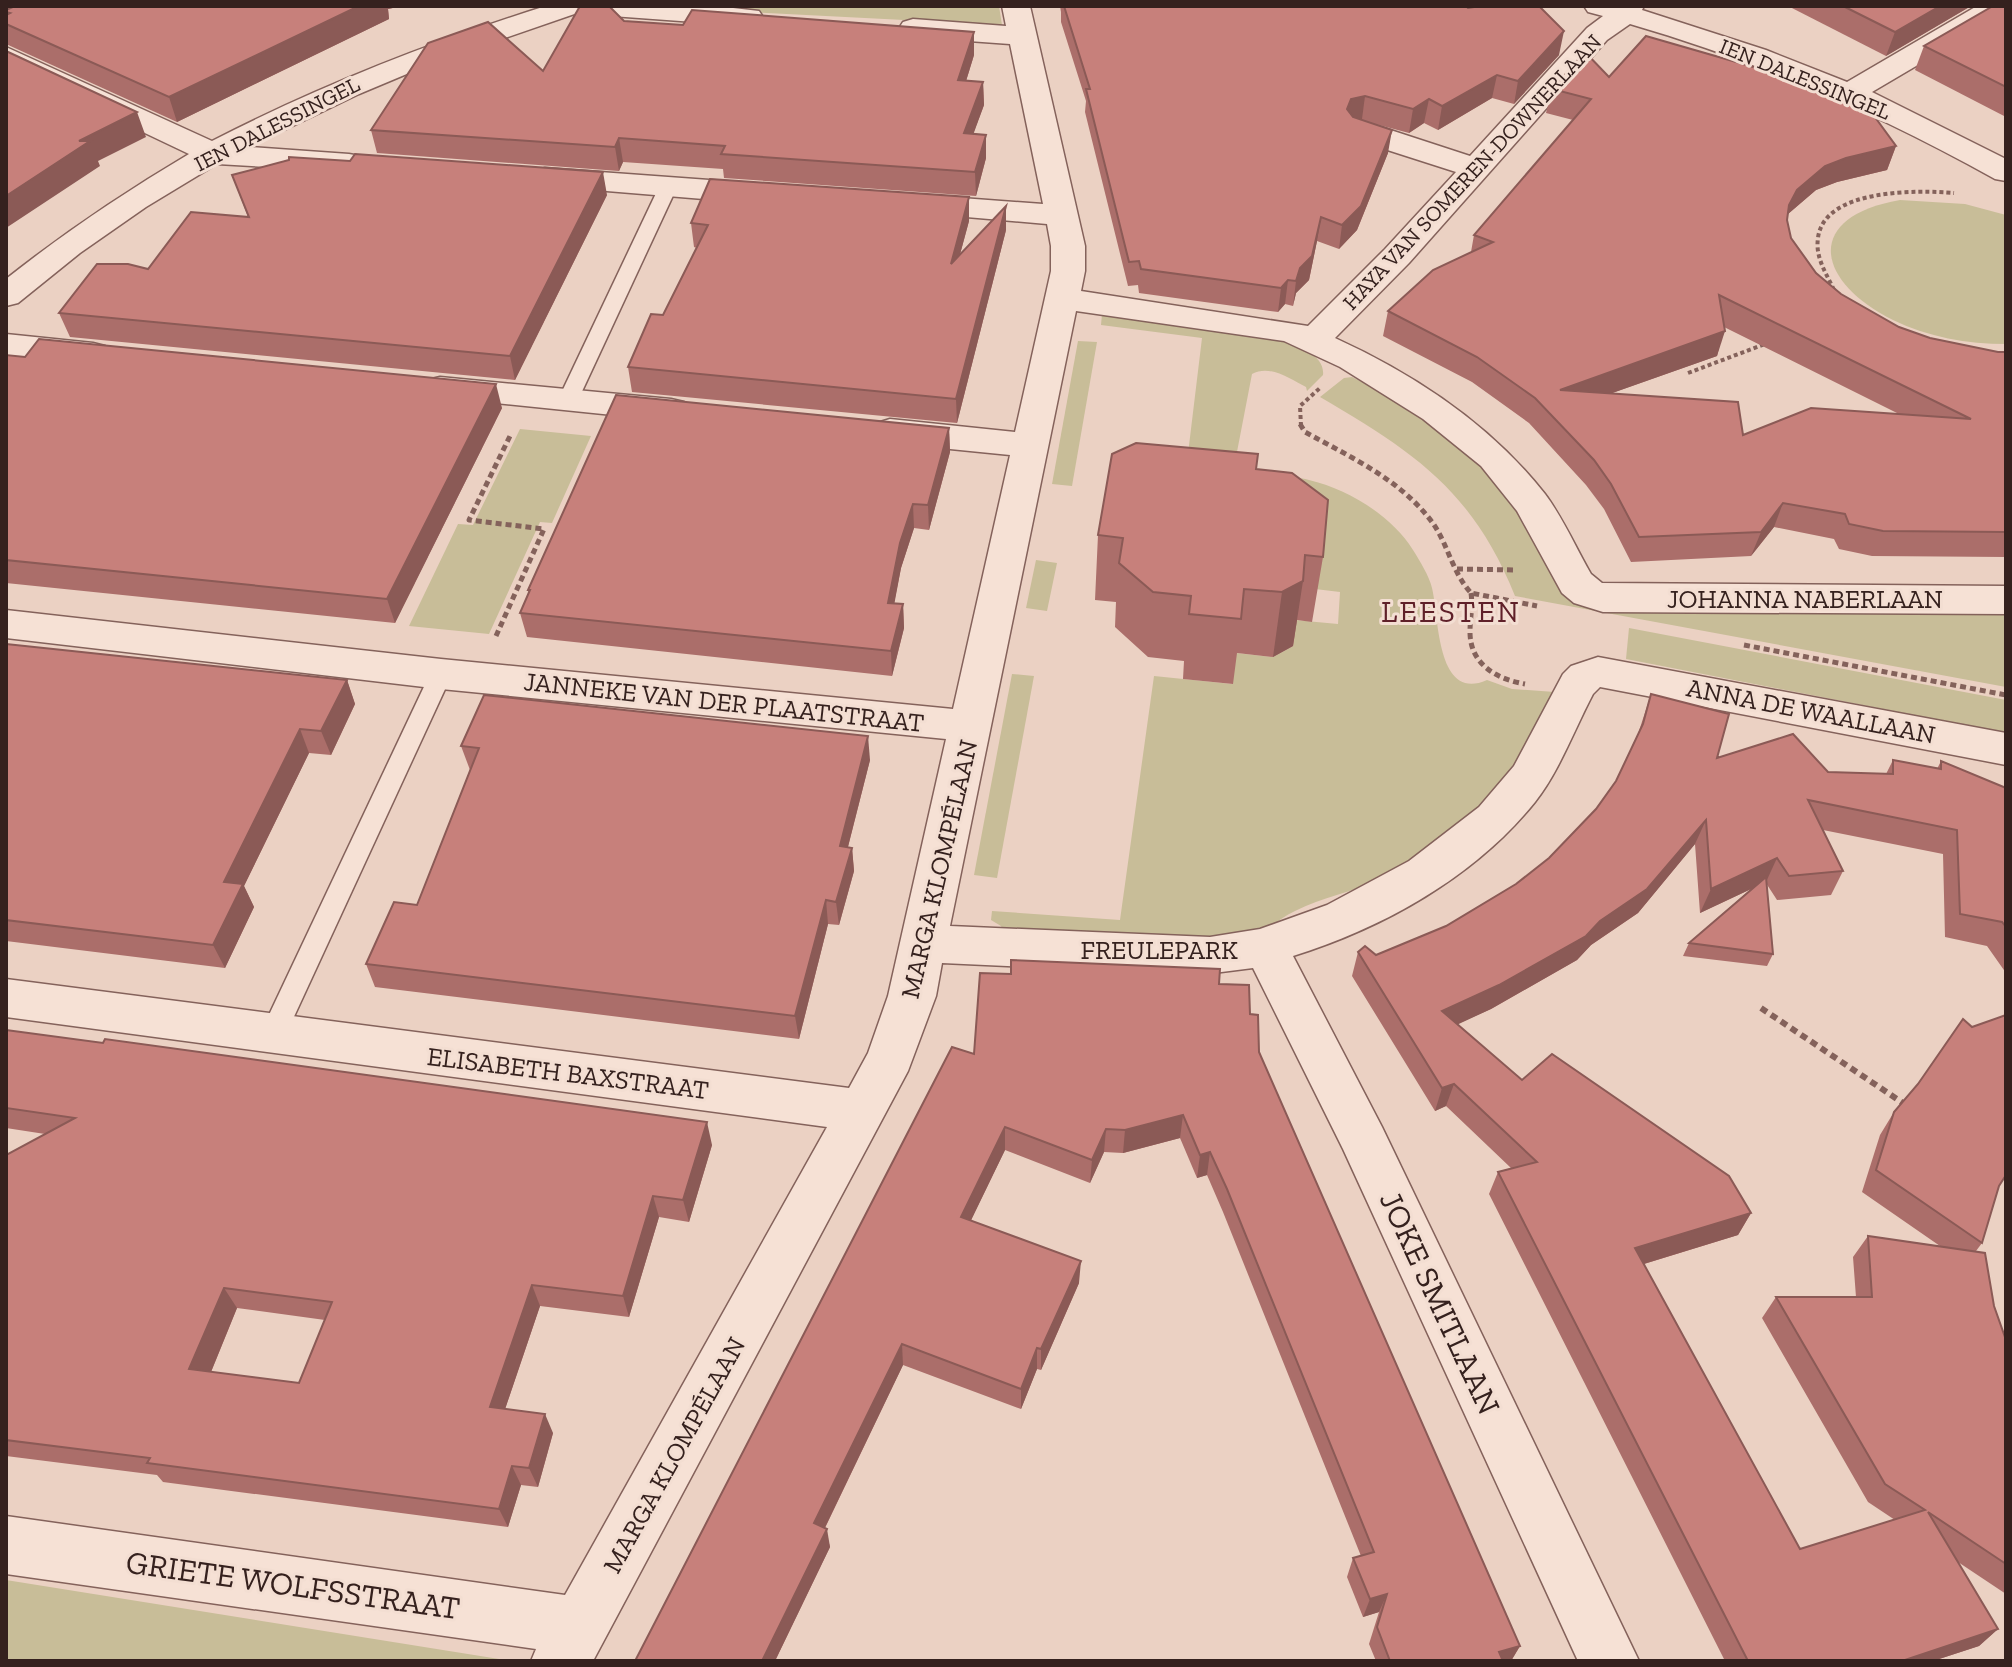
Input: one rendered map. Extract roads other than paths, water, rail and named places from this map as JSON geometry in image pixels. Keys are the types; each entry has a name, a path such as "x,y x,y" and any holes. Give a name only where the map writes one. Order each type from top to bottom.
{"street":[{"name":"IEN DALESSINGEL","path":"6,296 81,238 214,154 357,83 431,53 575,6"},
{"path":"598,6 776,19"},
{"path":"1849,93 1998,6"},
{"name":"IEN DALESSINGEL","path":"1617,9 1849,93 2006,172"},
{"name":"HAYA VAN SOMEREN-DOWNERLAAN","path":"1314,340 1397,256 1617,9"},
{"path":"884,26 1019,21"},
{"name":"MARGA KLOMPÉLAAN","path":"570,1643 891,1057 912,996 1063,299 1068,246 1019,21"},
{"path":"6,56 214,154 382,166"},
{"path":"1361,131 1476,168"},
{"path":"509,175 794,196"},
{"path":"872,202 1062,215"},
{"path":"1063,299 1272,328 1314,340"},
{"name":"JOHANNA NABERLAAN","path":"1314,340 1409,392 1462,429 1494,458 1533,505 1576,583 1588,593 1603,598 2006,600"},
{"path":"6,345 123,356"},
{"path":"404,384 707,413"},
{"path":"861,428 1031,445"},
{"name":"JANNEKE VAN DER PLAATSTRAAT","path":"6,624 459,676 972,726"},
{"name":"ANNA DE WAALLAAN","path":"1597,679 2006,749"},
{"name":"FREULEPARK","path":"924,944 1218,956 1266,948 1314,931 1428,871 1481,830 1518,793 1597,679"},
{"name":"JOKE SMITLAAN","path":"1266,948 1364,1142 1609,1661"},
{"name":"ELISABETH BAXSTRAAT","path":"6,998 862,1111"},
{"name":"GRIETE WOLFSSTRAAT","path":"6,1545 570,1643"}],"lane":[{"path":"568,400 668,187"},
{"path":"273,1034 366,837 459,676"}],"district":[{"name":"LEESTEN","path":"1451,612"}]}
